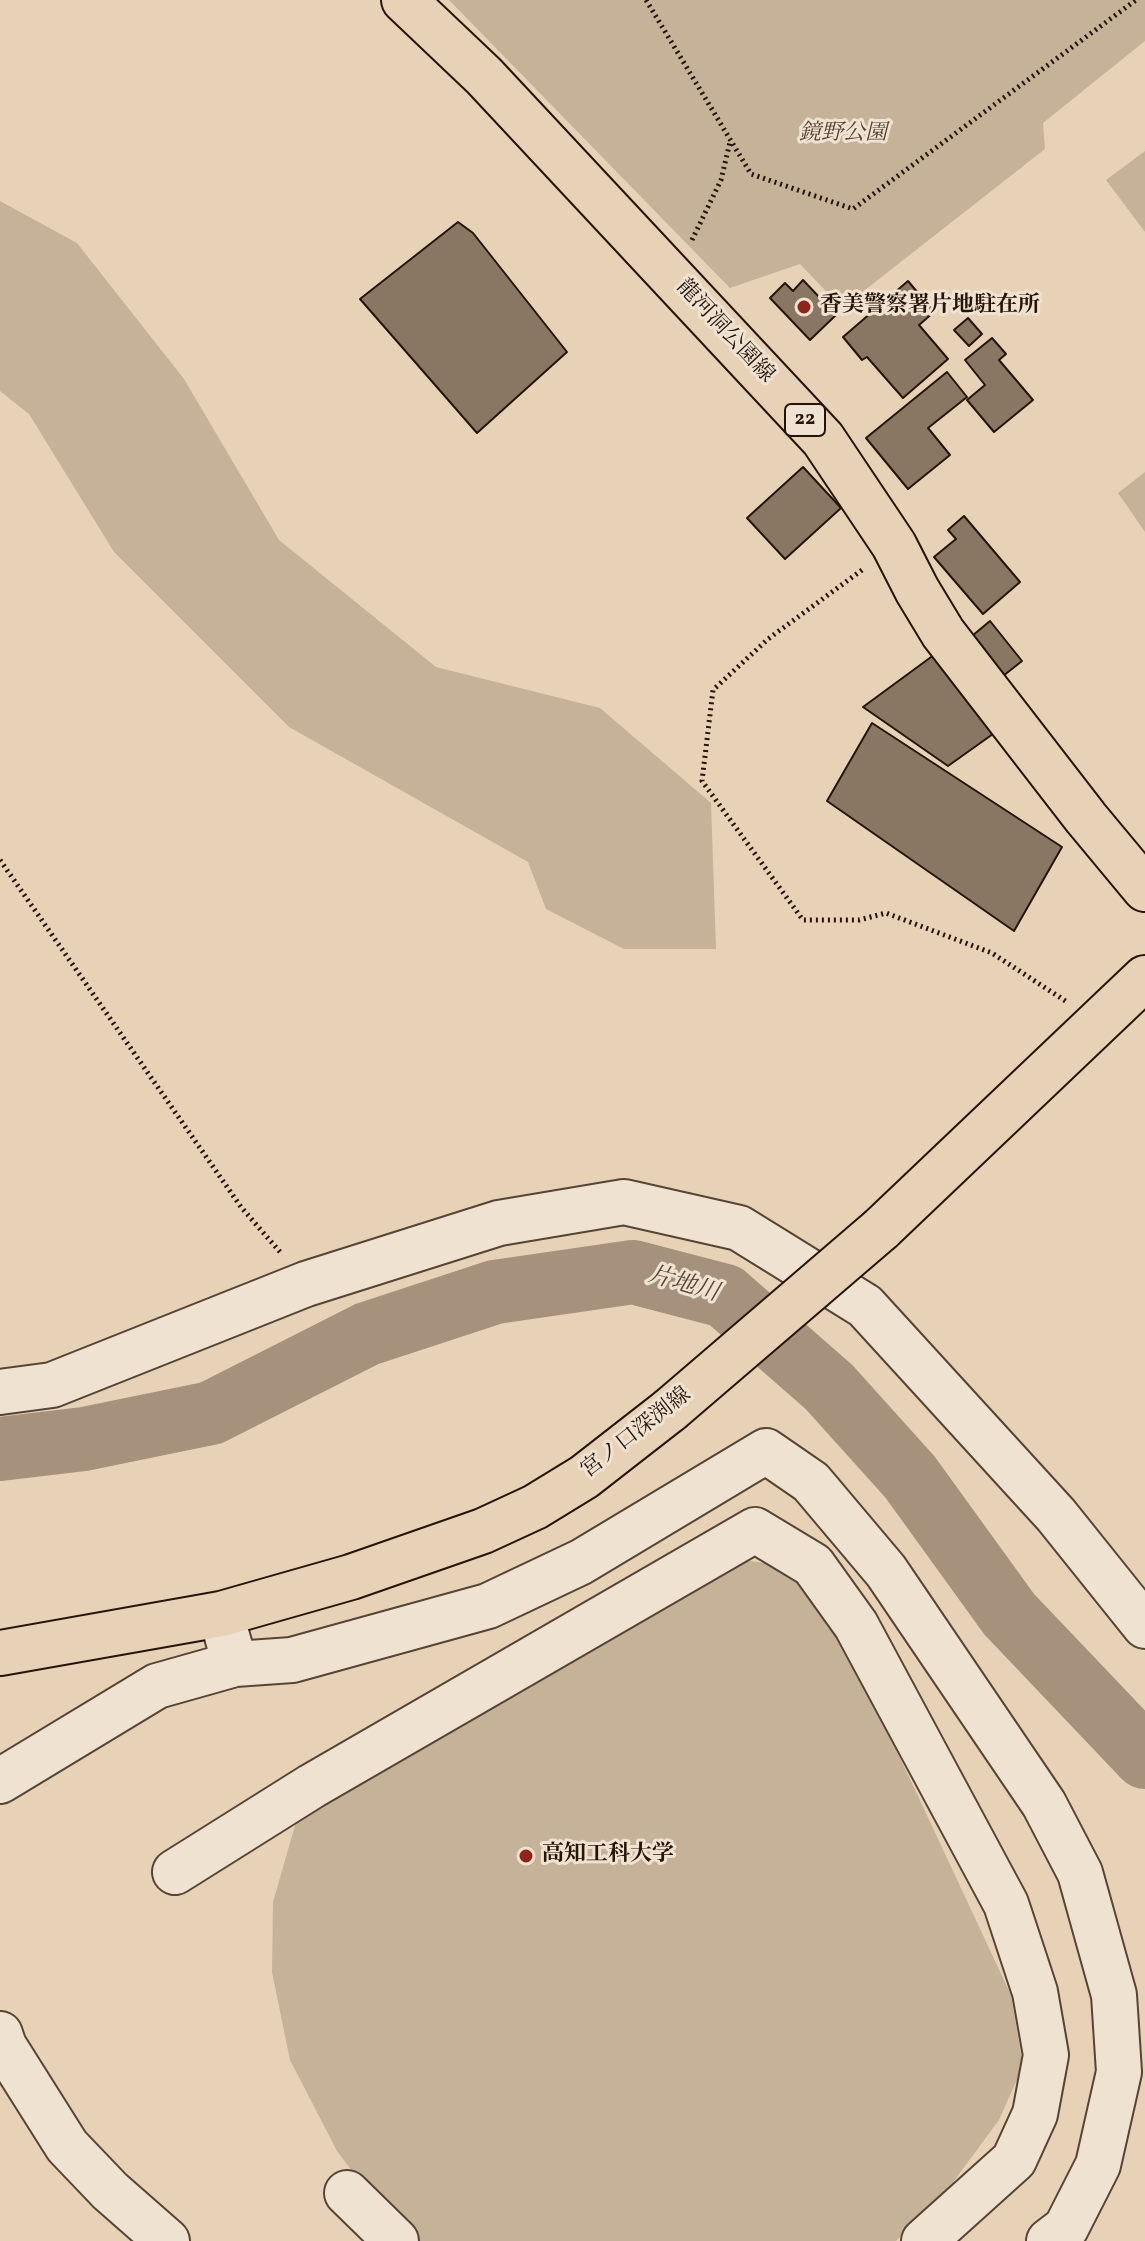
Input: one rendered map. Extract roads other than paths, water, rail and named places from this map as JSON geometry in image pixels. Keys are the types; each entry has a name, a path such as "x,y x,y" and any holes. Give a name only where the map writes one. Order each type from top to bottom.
{"main road":[{"name":"龍河洞公園線","path":"404,0 484,76 823,439 894,545 943,633 1145,889"},
{"name":"宮ノ口深渕線","path":"0,1653 221,1614 351,1577 483,1531 535,1507 584,1477 670,1410 881,1229 1145,978"}],"street":[{"path":"0,1392 52,1385 306,1284 499,1223 624,1202 739,1228 865,1306 1056,1515 1145,1626"},
{"path":"0,1781 157,1686 235,1664 292,1660 488,1606 581,1562 766,1451 811,1482 886,1571 1044,1804 1080,1873 1114,1995 1119,2072 1098,2165 1066,2228 1049,2241"},
{"path":"175,1872 312,1786 755,1530 813,1565 856,1625 1006,1904 1035,1992 1046,2055 1035,2114 1014,2160 924,2241"},
{"path":"221,1614 235,1664"},
{"path":"0,2034 4,2046 67,2146 110,2191 167,2241"},
{"path":"347,2193 396,2241"}],"waterway":[{"name":"片地川","path":"0,1449 84,1439 211,1413 367,1334 495,1292 633,1272 725,1296 829,1387 910,1477 1009,1614 1145,1757"}],"place":[{"name":"香美警察署片地駐在所","path":"804,307"},
{"name":"高知工科大学","path":"526,1856"}],"park label":[{"name":"鏡野公園","path":"843,135"}]}
